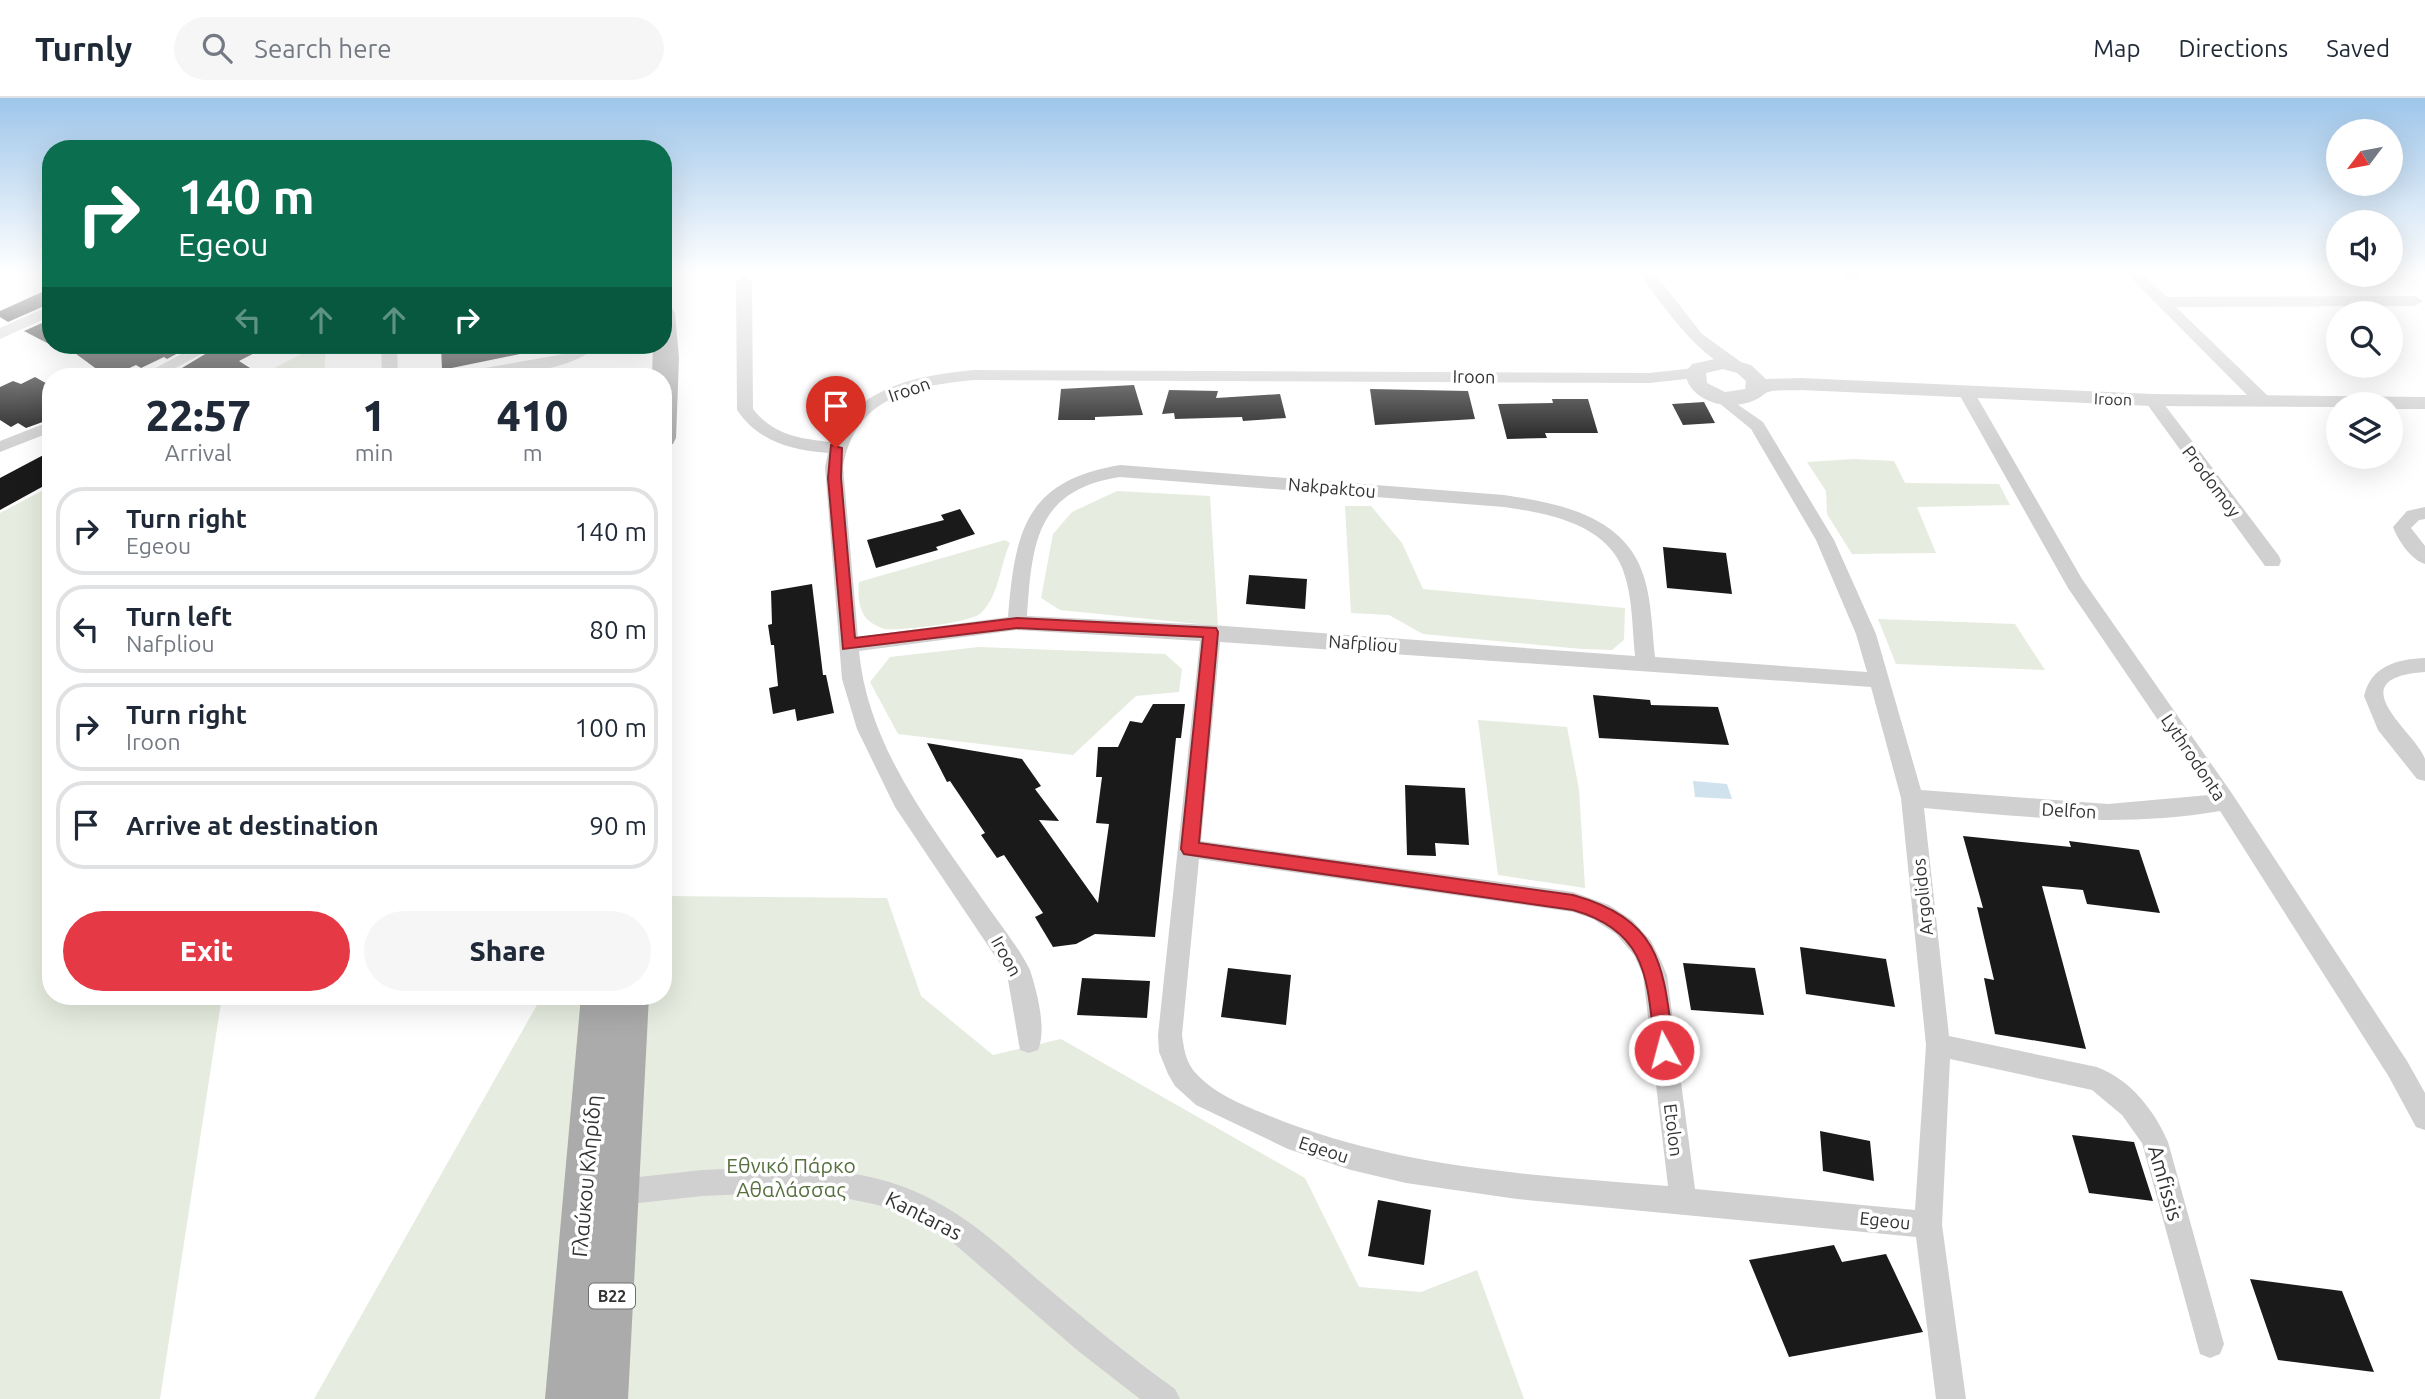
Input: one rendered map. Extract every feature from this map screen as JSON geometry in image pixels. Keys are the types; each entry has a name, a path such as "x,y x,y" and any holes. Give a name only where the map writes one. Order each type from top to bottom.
{"main road":[{"name":"Γλαύκου Κληρίδη","path":"600,1005 605,1399"},
{"name":"Γλαύκου Κληρίδη","path":"568,1399 628,1005"}],"street":[{"path":"744,331 745,410 754,423 770,435 799,444 836,448"},
{"path":"1691,331 1750,379"},
{"path":"2193,331 2261,399"},
{"path":"1696,337 1706,381 1741,399 1750,379"},
{"path":"165,368 192,354"},
{"path":"513,368 574,357 578,354"},
{"name":"Iroon","path":"1029,1042 1024,990 1018,970 903,801 857,705 849,645 835,478 836,448 847,424 875,401 911,386 957,376 1245,374 1649,378 1706,381"},
{"path":"1706,381 1750,379"},
{"name":"Iroon","path":"1750,379 1966,394 2152,400 2261,399 2425,403"},
{"name":"Argolidos","path":"1750,379 1758,426"},
{"name":"Argolidos","path":"1706,381 1758,426 1825,540 1866,634 1912,798 1938,1045 1928,1224 1951,1399"},
{"name":"Lythrodonta","path":"1966,394 2075,583 2225,802 2398,1069 2425,1118"},
{"name":"Prodomoy","path":"2152,400 2272,561"},
{"path":"0,447 42,430"},
{"name":"Nakpaktou","path":"1017,623 1024,562 1042,508 1060,488 1078,478 1120,471 1490,500 1532,506 1568,516 1609,536 1632,567 1646,664"},
{"path":"2425,513 2413,515 2402,527 2405,535 2425,558"},
{"name":"Nafpliou","path":"849,645 1017,623 1211,632 1878,680"},
{"name":"Egeou","path":"1211,632 1170,1047 1176,1069 1192,1089 1265,1128 1352,1158 1472,1183 1928,1224"},
{"path":"2425,665 2389,672 2379,680 2374,696 2385,724 2425,773"},
{"name":"Delfon","path":"1912,798 2083,812 2173,811 2225,802"},
{"name":"Etolon","path":"1190,849 1573,902 1613,916 1641,945 1655,975 1683,1201"},
{"name":"Amfissis","path":"1938,1045 2097,1079 2111,1087 2139,1114 2155,1142 2210,1344"},
{"name":"Kantaras","path":"601,1195 740,1180 813,1178 838,1181 897,1197 961,1231 1120,1367 1165,1399"}],"green space":[{"path":"302,354 325,354 325,368 274,368"},
{"path":"1854,459 1894,461 1905,483 1999,484 2010,505 1917,507 1936,553 1852,554 1827,514 1826,491 1807,462"},
{"path":"42,491 42,1005 221,1005 160,1399 0,1399 0,513"},
{"path":"1117,491 1210,496 1218,626 1060,610 1041,598 1053,534 1072,512"},
{"path":"1345,506 1371,506 1402,543 1423,589 1625,608 1624,640 1612,650 1423,634 1389,615 1351,613"},
{"path":"1005,540 1010,543 992,598 975,617 935,626 885,629 867,620 863,614 859,601 859,582"},
{"path":"1878,619 2015,624 2045,670 1896,664"},
{"path":"979,647 1165,654 1182,669 1179,692 1136,696 1073,755 898,734 870,682 890,657"},
{"path":"1478,720 1567,727 1579,789 1585,888 1498,875"},
{"name":"Εθνικό Πάρκο Αθαλάσσας","path":"672,896 887,898 921,996 993,1055 1061,1039 1305,1178 1359,1287 1421,1292 1477,1270 1524,1399 314,1399 537,1005 672,1005"}],"water":[{"path":"1693,781 1727,784 1732,799 1695,797"}],"building":[{"path":"24,331 42,331 42,340"},
{"path":"76,354 176,354 141,368 136,365 129,368 95,368"},
{"path":"205,354 253,354 239,361 250,368 182,368"},
{"path":"441,354 520,354 452,368 442,368"},
{"path":"35,377 42,381 42,422 26,428 18,423 11,427 0,420 0,387 13,381 21,384"},
{"path":"1134,385 1143,415 1095,417 1095,420 1058,420 1061,389"},
{"path":"1370,389 1468,391 1475,419 1375,425"},
{"path":"1169,390 1218,391 1216,398 1280,394 1286,418 1243,421 1242,417 1175,419 1174,413 1162,414"},
{"path":"1552,399 1588,399 1598,433 1545,433 1547,438 1507,439 1498,404 1553,403"},
{"path":"1704,402 1715,423 1683,425 1672,404"},
{"path":"42,456 42,487 0,510 0,478"},
{"path":"960,509 975,534 936,547 938,550 876,568 867,540 944,520 941,515"},
{"path":"1663,547 1726,553 1732,594 1667,588"},
{"path":"1249,575 1307,579 1305,609 1246,604"},
{"path":"812,584 823,675 826,675 834,713 797,721 795,709 773,714 769,688 778,686 774,645 771,645 768,625 772,624 771,591"},
{"path":"1593,695 1650,700 1651,705 1718,707 1729,745 1599,738"},
{"path":"1153,704 1185,704 1181,738 1176,738 1155,937 1095,934 1076,944 1053,947 1035,917 1043,913 1004,855 997,858 981,835 985,833 950,781 947,782 927,743 1022,759 1041,786 1035,789 1059,821 1039,820 1098,903 1109,824 1096,823 1102,777 1096,777 1098,747 1118,747 1130,721 1142,723"},
{"path":"1405,785 1465,788 1469,845 1435,843 1436,856 1407,855"},
{"path":"1963,836 2071,847 2069,841 2139,850 2160,913 2087,904 2083,890 2042,886 2086,1049 1995,1034 1984,978 1994,980 1977,907 1983,908"},
{"path":"1800,947 1886,959 1895,1007 1806,994"},
{"path":"1683,963 1755,968 1764,1015 1691,1010"},
{"path":"1228,968 1291,975 1286,1025 1221,1017"},
{"path":"1082,978 1150,981 1147,1018 1077,1015"},
{"path":"1820,1131 1870,1141 1874,1181 1823,1171"},
{"path":"2072,1135 2134,1142 2153,1201 2089,1193"},
{"path":"1378,1200 1431,1210 1424,1265 1368,1256"},
{"path":"1834,1245 1842,1262 1886,1254 1923,1332 1789,1357 1749,1260"},
{"path":"2250,1279 2342,1291 2374,1372 2278,1360"}],"route":[{"path":"836,448 835,478 849,645 1017,623 1211,632 1190,849 1588,905 1613,916 1625,926 1650,959 1655,975 1664,1050"}]}
